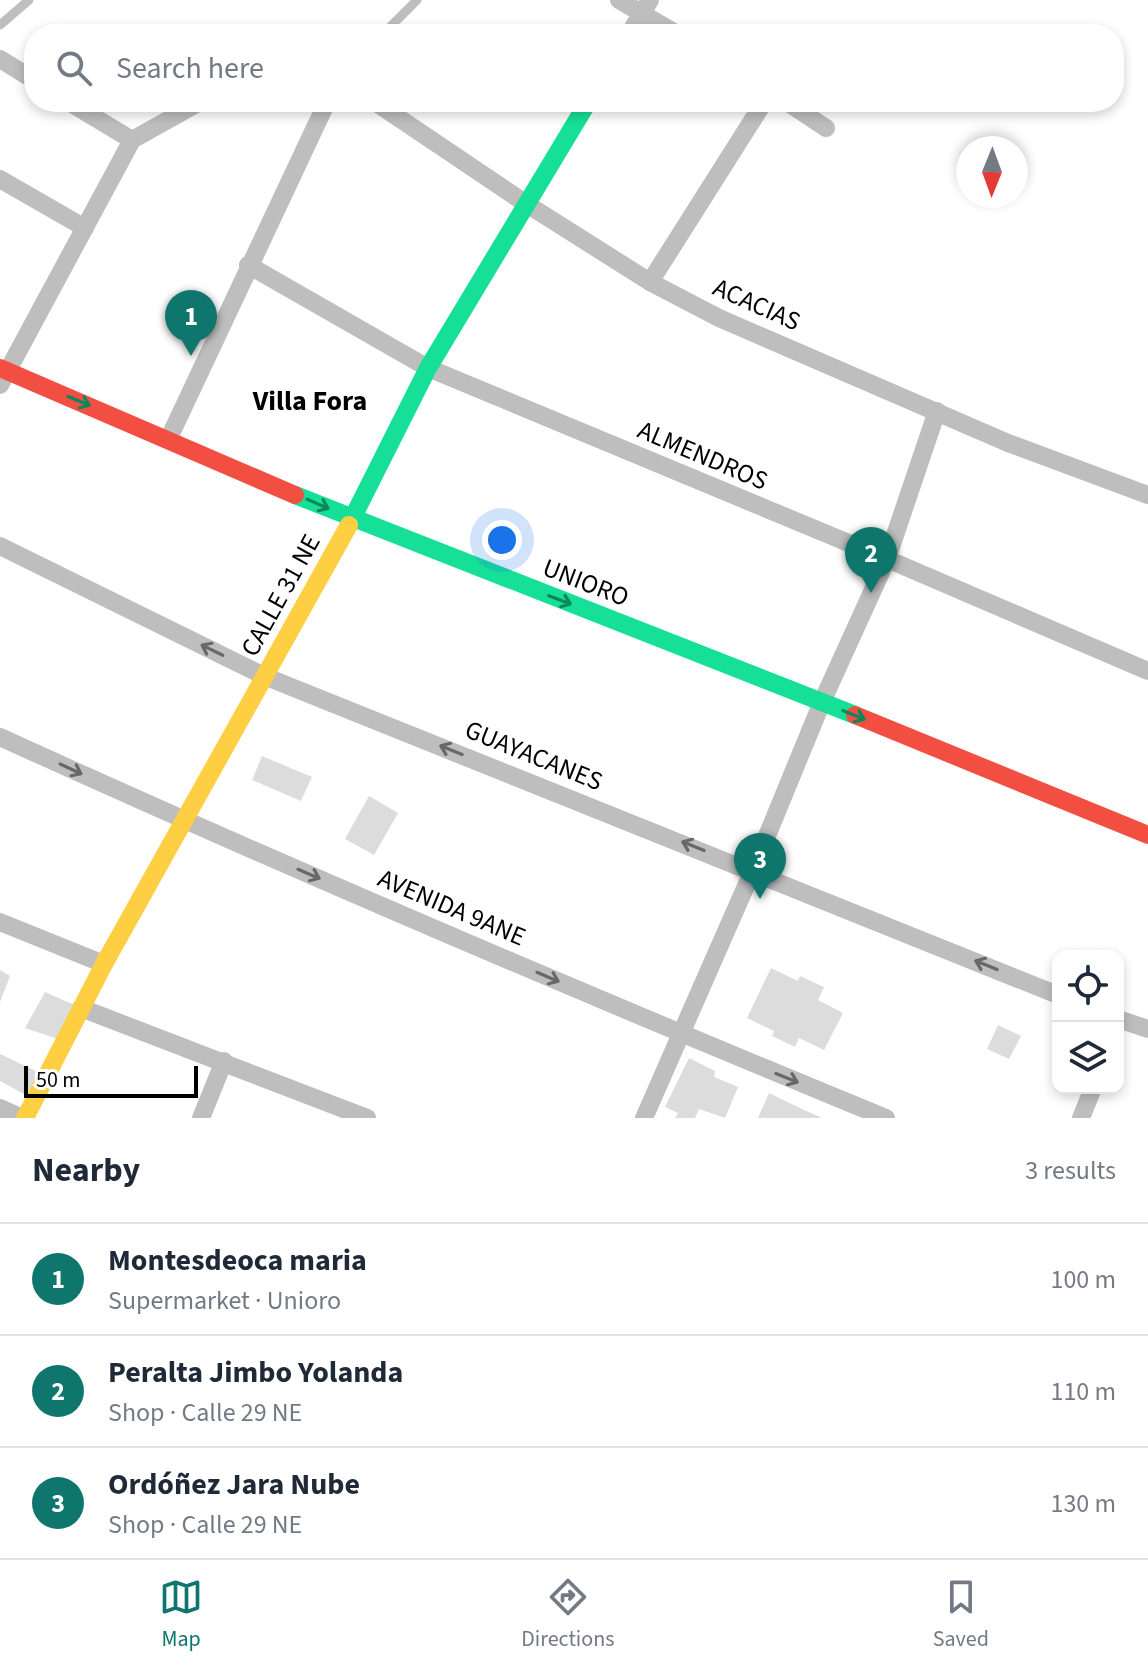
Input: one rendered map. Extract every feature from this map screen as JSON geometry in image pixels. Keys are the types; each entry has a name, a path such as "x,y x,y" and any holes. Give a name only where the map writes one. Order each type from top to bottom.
{"street":[{"path":"619,0 646,7 666,24"},
{"path":"635,24 646,7"},
{"path":"0,59 24,74"},
{"path":"86,112 132,140"},
{"path":"2,375 132,140 182,112"},
{"path":"169,438 322,112"},
{"name":"ACACIAS","path":"390,112 650,282 719,318 1008,443 1148,495"},
{"name":"CALLE 31 NE","path":"24,1118 104,964 352,519 428,368 582,112"},
{"path":"650,282 758,112"},
{"path":"802,112 826,128"},
{"path":"0,179 85,228"},
{"name":"ALMENDROS","path":"248,265 428,368 1148,671"},
{"name":"UNIORO","path":"2,375 169,438 352,519 822,702 1148,835"},
{"path":"644,1118 683,1034 822,702 887,559 937,411"},
{"name":"GUAYACANES","path":"0,546 264,676 1052,993"},
{"name":"AVENIDA 9ANE","path":"0,737 183,821 886,1118"},
{"path":"0,922 104,964"},
{"path":"81,1008 367,1118"},
{"path":"1123,1022 1148,1029"},
{"path":"201,1118 224,1061"},
{"path":"1081,1118 1091,1094"},
{"path":"0,1108 24,1118"}],"lane":[{"path":"0,25 29,0"},
{"path":"393,24 417,0"}],"building":[{"path":"262,756 312,777 301,801 252,780"},
{"path":"369,796 398,813 374,855 345,839"},
{"path":"771,968 798,981 800,976 824,987 818,1000 843,1013 824,1050 799,1038 795,1047 772,1036 774,1031 747,1018"},
{"path":"0,970 10,976 0,1002"},
{"path":"45,992 79,1007 58,1039 25,1028"},
{"path":"998,1025 1021,1036 1009,1059 987,1049"},
{"path":"0,1054 40,1073 26,1095 0,1081"},
{"path":"689,1058 715,1071 714,1077 738,1087 725,1118 699,1109 695,1118 675,1118 678,1113 665,1107"},
{"path":"769,1093 800,1108 822,1118 758,1118"}],"traffic: fast":[{"path":"349,525 428,368 582,112"},
{"path":"295,495 855,715"}],"traffic: slow":[{"path":"25,1118 104,964 349,525"}],"traffic: jam":[{"path":"0,368 295,495"},
{"path":"855,715 1148,835"}],"place":[{"name":"Montesdeoca maria","path":"191,356"},
{"name":"Peralta Jimbo Yolanda","path":"871,593"},
{"name":"Ordóñez Jara Nube","path":"760,899"}],"district":[{"name":"Villa Fora","path":"310,400"}]}
